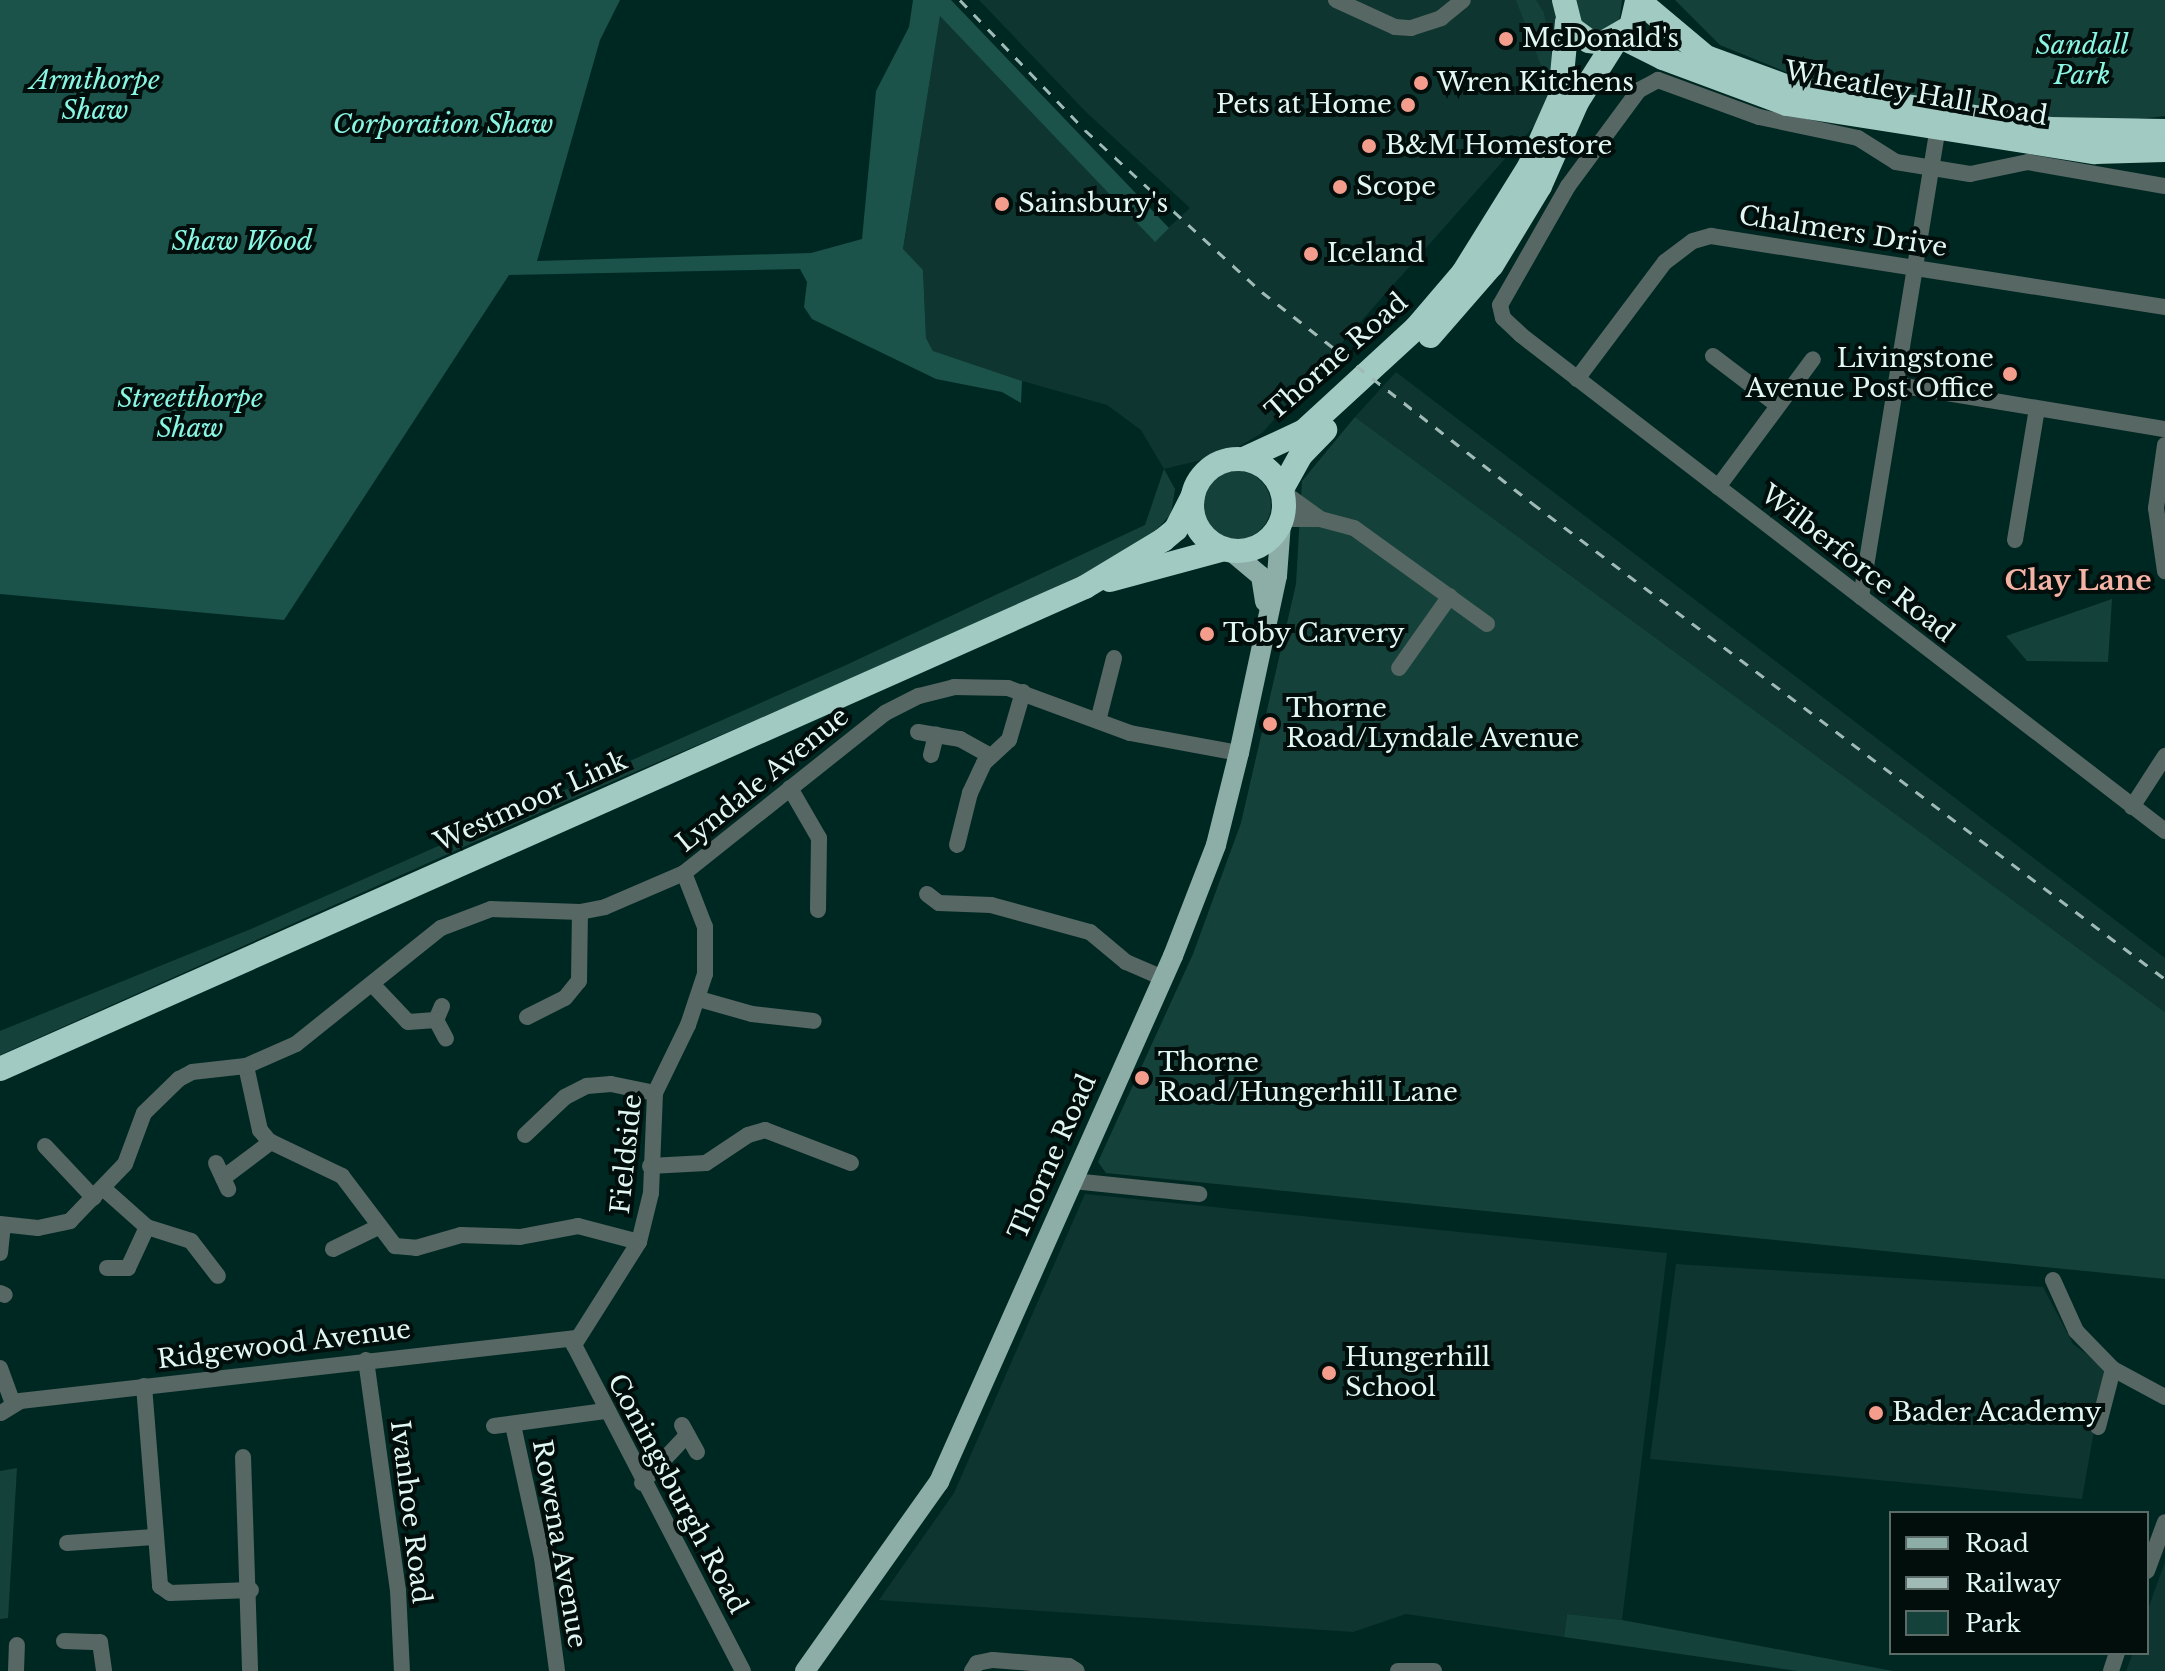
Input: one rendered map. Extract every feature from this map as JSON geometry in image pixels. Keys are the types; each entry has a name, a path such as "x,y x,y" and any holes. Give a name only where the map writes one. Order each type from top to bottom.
{"highway":[{"name":"Thorne Road","path":"1283,490 1312,442 1439,327 1479,282 1540,186 1577,102 1634,20 1638,0"},
{"name":"Wheatley Hall Road","path":"1638,0 1706,57 1788,87 2050,129 2165,131"},
{"name":"Thorne Road","path":"1244,459 1304,431 1416,328 1463,273 1529,167 1560,97 1562,8"},
{"name":"Wheatley Hall Road","path":"1562,8 1589,41 1619,38 1663,58 1787,104 2095,152 2165,150"},
{"path":"1244,459 1267,468 1283,490 1282,521 1254,549 1227,550 1199,529 1193,496 1208,470 1244,459"},
{"name":"Westmoor Link","path":"0,1069 1085,587 1163,540 1176,529 1193,496"},
{"name":"Westmoor Link","path":"1085,587 1227,550"}],"main road":[{"path":"1266,626 1282,521"},
{"path":"1227,550 1261,576 1266,626"},
{"name":"Thorne Road","path":"805,1671 939,1482 1163,978 1216,845 1266,626"}],"street":[{"path":"1336,0 1395,27 1411,28 1441,18 1463,0"},
{"name":"Wilberforce Road","path":"1932,168 1896,162 1858,138 1759,117 1658,80 1639,90 1568,186 1504,292 1503,318 1577,379 2165,831"},
{"path":"1861,597 1938,129"},
{"path":"1932,168 1970,174 2028,162 2165,186"},
{"name":"Chalmers Drive","path":"1577,379 1665,262 1693,241 1724,237 2165,307"},
{"path":"1715,353 1776,404"},
{"path":"1718,487 1776,404 1813,359"},
{"path":"1898,385 2165,429"},
{"path":"2015,540 2037,409"},
{"path":"2165,445 2156,508 2165,571"},
{"path":"1283,490 1320,519"},
{"path":"1282,521 1320,519 1354,528 1487,624"},
{"path":"1399,668 1450,596"},
{"path":"1098,721 1114,658"},
{"name":"Lyndale Avenue","path":"2,1224 59,1226 98,1193 125,1164 144,1113 179,1079 192,1072 246,1066 296,1044 441,928 477,912 505,907 580,912 631,898 684,873 885,713 919,696 971,686 1023,692 1154,740 1239,753"},
{"path":"957,845 970,793 991,756 1013,733 1023,692"},
{"path":"918,732 973,743 991,756"},
{"path":"931,755 936,735"},
{"path":"2132,807 2165,756"},
{"path":"790,788 819,838 818,910"},
{"name":"Fieldside","path":"576,1338 639,1242 648,1216 655,1093 699,999 705,974 705,927 684,873"},
{"path":"927,894 939,903 991,905 1090,932 1126,962 1163,978"},
{"path":"527,1017 565,998 579,981 580,912"},
{"path":"372,984 408,1022 439,1013 446,1039"},
{"path":"699,999 752,1014 814,1021"},
{"path":"246,1066 260,1130 271,1142 342,1176 385,1239 404,1248 461,1235 520,1237 578,1226 639,1242"},
{"path":"525,1135 565,1097 587,1086 611,1084 655,1093"},
{"path":"650,1166 706,1163 748,1135 765,1130 855,1165"},
{"path":"222,1177 271,1142"},
{"path":"45,1146 98,1193 147,1227 191,1241 218,1276"},
{"path":"1073,1181 1199,1194"},
{"path":"0,1253 2,1224"},
{"path":"107,1268 119,1272 128,1268 147,1227"},
{"path":"333,1249 376,1228"},
{"path":"2053,1280 2076,1331 2113,1369 2165,1397"},
{"name":"Ridgewood Avenue","path":"7,1408 144,1386 576,1338"},
{"name":"Coningsburgh Road","path":"576,1338 576,1353 605,1411 743,1671"},
{"name":"Ivanhoe Road","path":"366,1360 398,1590 402,1671"},
{"path":"0,1368 7,1408"},
{"path":"2098,1427 2113,1369"},
{"path":"2140,1381 2165,1384"},
{"path":"144,1386 155,1576 170,1593 251,1590"},
{"path":"494,1426 605,1411"},
{"name":"Rowena Avenue","path":"513,1425 542,1558 557,1671"},
{"path":"642,1483 685,1430 697,1452"},
{"path":"243,1457 251,1590 250,1671"},
{"path":"2149,1566 2165,1522"},
{"path":"67,1543 154,1537"},
{"path":"62,1641 100,1642 104,1671"},
{"path":"16,1671 17,1645"},
{"path":"972,1671 977,1663 993,1660 1069,1666 1077,1671"},
{"path":"1398,1671 1434,1671"}],"shaded area":[{"path":"979,0 1581,0 1558,99 1262,433 1226,454 1164,469 1141,430 1107,405 951,361 933,351 926,338 923,270 903,250 940,15 1154,241 1190,208 1085,111"},
{"path":"1396,372 2165,958 2165,1012 1355,417"},
{"name":"Hungerhill School","path":"1085,1194 1667,1253 1622,1620 1567,1614 1564,1637 1406,1614 1353,1632 879,1600 954,1493"},
{"name":"Bader Academy","path":"1676,1264 2043,1287 2073,1344 2105,1368 2082,1499 1650,1459"},
{"path":"2165,1562 2165,1671 2126,1671 2132,1655 2149,1655 2149,1606"}],"green space":[{"name":"Shaw Wood","path":"0,0 620,0 600,40 537,261 811,253 862,239 876,91 909,27 913,0 951,0 1169,228 1155,242 940,16 903,249 923,270 926,338 933,351 1022,381 1021,403 1002,392 936,379 812,319 804,307 807,282 800,269 509,275 284,620 0,594"},
{"path":"1516,0 1536,0 1544,13 1557,84 1548,84"},
{"path":"1577,0 1622,0 1619,23 1600,33 1580,24"},
{"name":"Sandall Park","path":"1675,0 2165,0 2165,116 2100,123 2039,119 1786,72 1720,45"},
{"path":"1355,417 2165,1012 2165,1279 1106,1173 1098,1162 1193,954 1241,823 1296,584 1302,481"},
{"path":"1164,469 1175,489 1171,514 1146,541 1077,582 544,811 0,1055 0,1031 251,929 844,666 1145,525"},
{"path":"1237,471 1261,481 1271,505 1261,529 1237,539 1213,529 1203,505 1213,481"},
{"path":"2112,599 2108,662 2027,661 2006,636"},
{"path":"17,1468 8,1618 0,1619 0,1471"},
{"path":"1567,1614 1622,1620 1893,1671 1797,1671 1564,1637"}],"railway":[{"path":"960,0 1085,130 1262,292 1532,503 2165,979"}],"place":[{"name":"McDonald's","path":"1506,39"},
{"name":"Wren Kitchens","path":"1421,83"},
{"name":"Pets at Home","path":"1408,105"},
{"name":"B&M Homestore","path":"1369,146"},
{"name":"Scope","path":"1340,187"},
{"name":"Sainsbury's","path":"1002,204"},
{"name":"Iceland","path":"1311,254"},
{"name":"Livingstone Avenue Post Office","path":"2010,374"},
{"name":"Toby Carvery","path":"1207,634"},
{"name":"Thorne Road/Lyndale Avenue","path":"1270,724"},
{"name":"Thorne Road/Hungerhill Lane","path":"1142,1078"},
{"name":"Hungerhill School","path":"1329,1373"},
{"name":"Bader Academy","path":"1876,1413"}],"district":[{"name":"Clay Lane","path":"2078,581"}],"park label":[{"name":"Armthorpe Shaw","path":"95,96"},
{"name":"Corporation Shaw","path":"443,125"},
{"name":"Streetthorpe Shaw","path":"190,414"}]}
